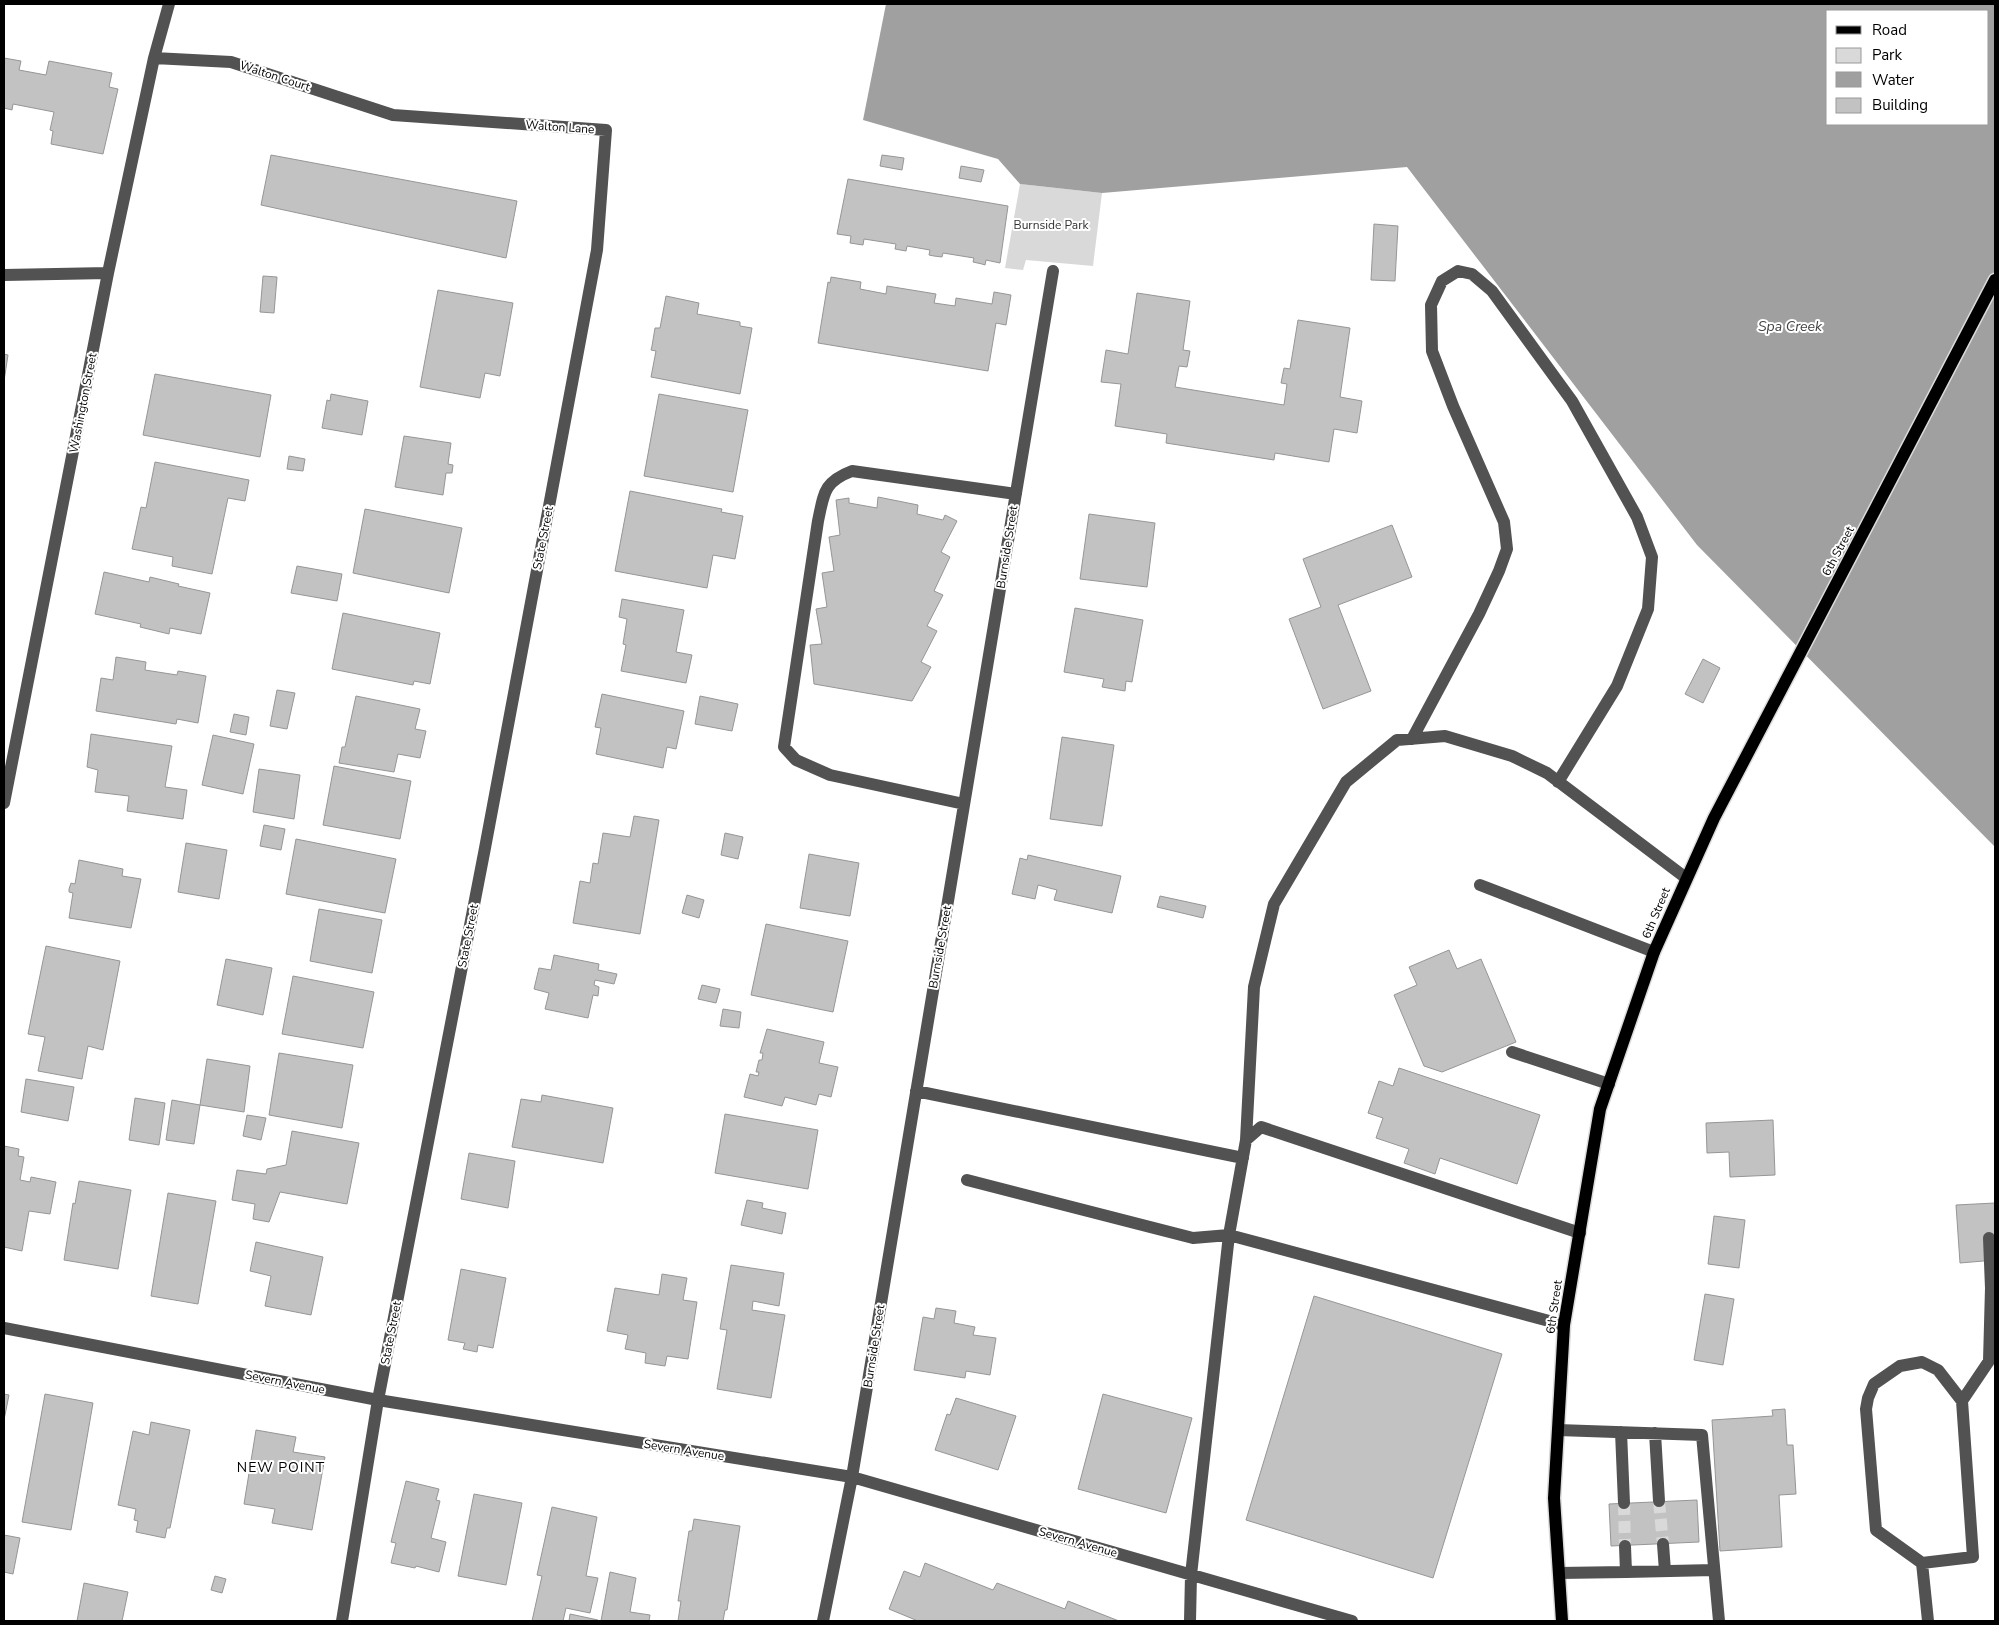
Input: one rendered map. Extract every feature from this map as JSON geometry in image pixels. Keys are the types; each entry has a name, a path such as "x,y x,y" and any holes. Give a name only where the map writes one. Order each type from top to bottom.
{"main road":[{"name":"6th Street","path":"1562,1621 1554,1498 1564,1325 1600,1109 1654,952 1714,818 1995,280"}],"street":[{"name":"Washington Street","path":"4,803 108,273 154,58 170,4"},
{"name":"Walton Court","path":"154,58 231,62 393,115"},
{"name":"Walton Lane","path":"393,115 606,130 597,250"},
{"name":"State Street","path":"342,1621 378,1400 486,848 597,250"},
{"name":"Burnside Street","path":"823,1621 852,1478 1054,271"},
{"path":"1412,739 1479,614 1507,549 1504,522 1453,406 1432,351 1431,305 1442,282 1458,271 1472,274 1492,291 1572,401 1636,517 1652,558 1648,609 1616,686 1558,782"},
{"path":"4,275 108,273"},
{"path":"964,804 830,775 796,760 784,747 818,521 825,489 838,476 852,471 1016,494"},
{"path":"1190,1621 1191,1575 1229,1234 1246,1140 1254,987 1274,904 1346,782 1397,740 1445,736 1512,756 1547,773 1686,878"},
{"path":"1480,885 1654,952"},
{"path":"1512,1052 1609,1084"},
{"path":"916,1091 1243,1158"},
{"path":"1246,1140 1261,1127 1580,1233"},
{"path":"967,1180 1193,1238 1229,1234 1564,1325"},
{"path":"1962,1401 1989,1361 1991,1288 1989,1238"},
{"name":"Severn Avenue","path":"4,1328 378,1400 852,1478 1352,1621"},
{"path":"1922,1362 1938,1370 1962,1401 1973,1557 1922,1562 1876,1530 1866,1409 1874,1384 1900,1366 1922,1362"},
{"path":"1558,1430 1702,1436 1719,1621"},
{"path":"1621,1432 1624,1503"},
{"path":"1655,1434 1659,1501"},
{"path":"1663,1544 1665,1571"},
{"path":"1625,1546 1626,1572"},
{"path":"1922,1562 1928,1621"},
{"path":"1559,1573 1714,1570"}],"green space":[{"name":"Burnside Park","path":"1020,184 1102,193 1093,266 1026,260 1023,270 1005,268"}],"water":[{"name":"Spa Creek","path":"886,4 1995,4 1995,847 1697,545 1407,167 1102,193 1020,184 998,159 863,120"}],"building":[{"path":"4,58 21,61 19,70 46,75 49,61 112,73 109,87 118,89 103,154 51,144 53,131 50,130 54,112 13,104 12,110 4,108"},
{"path":"271,155 517,201 506,258 261,205"},
{"path":"882,155 904,158 902,170 880,166"},
{"path":"961,166 984,170 981,182 959,178"},
{"path":"848,179 1008,206 1000,263 986,260 985,265 973,262 974,258 943,253 942,257 934,256 929,255 930,250 907,246 906,251 895,249 896,244 864,239 863,245 850,243 851,236 837,234"},
{"path":"1374,224 1398,226 1395,281 1371,280"},
{"path":"263,276 277,277 274,313 260,312"},
{"path":"831,277 861,282 860,289 886,294 887,286 936,294 934,303 955,306 956,298 992,304 994,292 1011,295 1006,325 996,323 988,371 818,343 828,282 830,283"},
{"path":"438,290 513,303 500,376 485,373 480,398 420,387"},
{"path":"1137,293 1190,301 1183,350 1190,351 1187,367 1179,366 1175,387 1284,405 1287,384 1281,383 1284,368 1290,369 1298,320 1350,328 1340,397 1362,401 1357,433 1334,429 1329,462 1275,453 1274,460 1166,443 1167,434 1115,426 1121,384 1101,382 1106,350 1128,354"},
{"path":"666,296 699,303 697,314 740,322 740,326 752,328 740,394 651,377 656,351 651,350 655,328 660,328"},
{"path":"4,354 8,355 4,381"},
{"path":"155,374 271,395 260,457 143,435"},
{"path":"331,394 368,401 362,435 322,428 327,400 330,401"},
{"path":"659,394 748,410 733,492 644,476"},
{"path":"404,436 451,443 448,464 453,465 452,473 446,473 443,495 395,487"},
{"path":"289,456 305,459 303,471 287,469"},
{"path":"155,462 249,480 245,501 228,498 212,574 172,566 173,557 132,549 141,507 146,508"},
{"path":"630,491 722,509 721,512 743,516 735,559 713,555 707,588 615,571"},
{"path":"878,497 918,505 917,514 943,520 945,515 957,521 941,552 950,557 934,591 943,595 927,626 937,631 921,662 931,667 912,701 814,684 810,645 822,644 816,609 827,607 822,573 834,571 829,537 840,535 836,500 849,498 849,503 877,508"},
{"path":"365,509 462,528 449,593 353,573"},
{"path":"1089,514 1155,523 1147,587 1080,579"},
{"path":"1392,525 1412,577 1338,605 1371,691 1323,709 1289,619 1321,607 1303,559"},
{"path":"297,566 342,574 337,601 291,593"},
{"path":"104,572 149,582 150,577 210,593 201,634 170,628 169,634 140,627 141,624 95,614"},
{"path":"622,599 684,610 676,652 692,655 686,683 621,671 626,645 623,644 627,619 619,617"},
{"path":"1075,608 1143,620 1132,682 1126,681 1125,691 1102,687 1104,679 1064,672"},
{"path":"343,613 440,633 430,684 414,681 413,685 332,669"},
{"path":"116,657 146,662 145,670 177,675 178,671 206,676 198,723 177,719 176,724 96,711 101,678 113,680"},
{"path":"1703,659 1720,668 1703,703 1685,694"},
{"path":"277,690 295,693 287,729 270,726"},
{"path":"602,694 684,711 676,749 667,747 663,768 596,754 601,728 595,727"},
{"path":"356,696 420,709 415,729 426,731 420,758 398,754 394,772 339,763 342,747 345,747"},
{"path":"700,696 738,704 732,731 695,724"},
{"path":"234,714 249,717 246,735 230,732"},
{"path":"91,734 172,746 165,787 187,790 183,819 127,811 129,796 95,792 98,770 87,767"},
{"path":"213,735 254,744 243,794 202,785"},
{"path":"1062,737 1114,745 1102,826 1050,819"},
{"path":"334,766 411,781 400,839 323,825"},
{"path":"259,769 300,775 294,819 253,812"},
{"path":"634,816 659,820 640,934 573,923 580,881 590,883 593,863 598,864 603,833 630,837"},
{"path":"264,825 285,829 281,850 260,846"},
{"path":"725,833 743,837 738,859 721,855"},
{"path":"296,839 396,859 385,913 286,894"},
{"path":"186,843 227,850 219,899 178,892"},
{"path":"809,854 859,863 850,916 800,908"},
{"path":"1028,855 1121,876 1112,913 1054,900 1057,890 1038,885 1035,899 1012,894 1020,858 1027,860"},
{"path":"79,860 123,869 122,876 141,879 131,928 69,918 73,893 69,892 69,889 71,883 75,884"},
{"path":"687,895 704,900 699,918 682,913"},
{"path":"1160,896 1206,906 1203,918 1157,907"},
{"path":"319,909 382,920 372,973 310,961"},
{"path":"766,924 848,941 833,1012 751,995"},
{"path":"46,946 120,961 103,1050 88,1046 82,1079 38,1071 45,1037 28,1034"},
{"path":"1449,950 1457,969 1481,959 1516,1042 1442,1072 1424,1066 1394,995 1417,985 1409,967"},
{"path":"554,955 599,964 598,970 617,974 614,984 595,980 594,985 599,987 598,996 593,995 588,1018 545,1009 549,993 534,989 539,968 551,970"},
{"path":"226,959 272,968 263,1015 217,1005"},
{"path":"293,976 374,992 363,1048 282,1034"},
{"path":"702,985 720,989 716,1003 698,999"},
{"path":"723,1009 741,1012 739,1028 720,1026"},
{"path":"767,1029 824,1042 819,1063 838,1067 831,1097 819,1094 816,1105 785,1097 782,1106 744,1097 750,1074 758,1076 759,1072 756,1072 759,1060 762,1060 763,1053 760,1053"},
{"path":"279,1053 353,1065 342,1128 269,1115"},
{"path":"207,1059 250,1066 244,1112 200,1105"},
{"path":"1399,1068 1540,1115 1517,1184 1440,1158 1435,1174 1404,1163 1409,1149 1376,1138 1383,1118 1368,1113 1379,1081 1393,1086"},
{"path":"26,1079 74,1087 68,1121 21,1112"},
{"path":"542,1095 613,1108 603,1163 512,1147 521,1099 541,1102"},
{"path":"135,1098 165,1103 159,1145 129,1140"},
{"path":"172,1100 200,1105 194,1144 166,1140"},
{"path":"725,1114 818,1130 808,1189 715,1173"},
{"path":"247,1115 266,1118 261,1140 243,1136"},
{"path":"1773,1120 1775,1175 1730,1177 1729,1152 1707,1153 1706,1123"},
{"path":"292,1131 359,1143 347,1204 280,1192 269,1222 253,1219 255,1204 232,1200 237,1170 266,1174 267,1169 286,1165"},
{"path":"4,1146 19,1149 18,1156 24,1157 20,1180 30,1182 31,1177 56,1182 50,1214 29,1211 22,1251 4,1247"},
{"path":"469,1153 515,1161 508,1208 461,1199"},
{"path":"79,1181 131,1190 118,1269 64,1260 73,1203 75,1204"},
{"path":"168,1193 216,1201 198,1304 151,1296"},
{"path":"747,1200 763,1203 762,1208 786,1213 782,1234 741,1225"},
{"path":"1995,1203 1995,1260 1960,1263 1956,1205"},
{"path":"1714,1216 1745,1220 1739,1268 1708,1264"},
{"path":"256,1242 323,1257 311,1315 265,1306 271,1276 250,1271"},
{"path":"731,1265 784,1273 779,1306 753,1301 752,1310 785,1315 771,1398 717,1389 727,1330 720,1329"},
{"path":"461,1269 506,1278 493,1348 478,1345 477,1352 463,1349 465,1343 448,1340"},
{"path":"662,1274 687,1278 683,1300 697,1302 688,1359 667,1356 665,1366 645,1363 646,1353 625,1349 628,1335 607,1331 615,1288 659,1295"},
{"path":"1705,1294 1734,1299 1723,1365 1694,1360"},
{"path":"1314,1296 1502,1354 1433,1578 1246,1520"},
{"path":"936,1308 956,1311 954,1323 975,1327 973,1335 996,1338 990,1375 966,1371 965,1378 914,1370 923,1317 934,1319"},
{"path":"4,1394 9,1395 4,1420"},
{"path":"45,1394 93,1403 71,1530 22,1522"},
{"path":"1103,1394 1192,1418 1166,1513 1078,1489"},
{"path":"956,1398 1016,1416 998,1470 935,1450 947,1414 950,1415"},
{"path":"1785,1409 1787,1445 1793,1445 1796,1494 1779,1495 1782,1547 1720,1551 1712,1420 1773,1416 1772,1410"},
{"path":"151,1422 190,1430 170,1528 167,1528 165,1538 136,1532 138,1521 134,1520 136,1509 118,1505 133,1431 149,1435"},
{"path":"256,1430 296,1437 293,1452 325,1457 312,1530 272,1523 275,1509 244,1504"},
{"path":"406,1481 439,1489 436,1500 440,1501 431,1538 446,1542 439,1572 416,1566 415,1568 391,1563 396,1543 391,1542"},
{"path":"474,1494 522,1503 506,1585 458,1576"},
{"path":"1697,1500 1699,1542 1611,1546 1609,1504"},
{"path":"552,1507 597,1517 586,1576 598,1578 590,1613 566,1608 563,1621 532,1621 542,1576 537,1575"},
{"path":"694,1519 740,1526 727,1610 725,1610 723,1621 678,1621 681,1601 678,1601 689,1531 692,1531"},
{"path":"4,1535 20,1538 13,1574 4,1572"},
{"path":"925,1563 993,1590 997,1583 1065,1609 1068,1601 1119,1621 918,1621 889,1609 904,1571 920,1577"},
{"path":"610,1572 636,1578 630,1612 650,1615 649,1621 601,1621"},
{"path":"215,1576 226,1579 222,1593 211,1590"},
{"path":"84,1583 128,1592 122,1621 77,1621"},
{"path":"570,1614 598,1620 569,1621"}],"tunnel":[{"path":"1659,1501 1663,1544"},
{"path":"1624,1503 1625,1546"}],"district":[{"name":"NEW POINT","path":"281,1467"}]}
